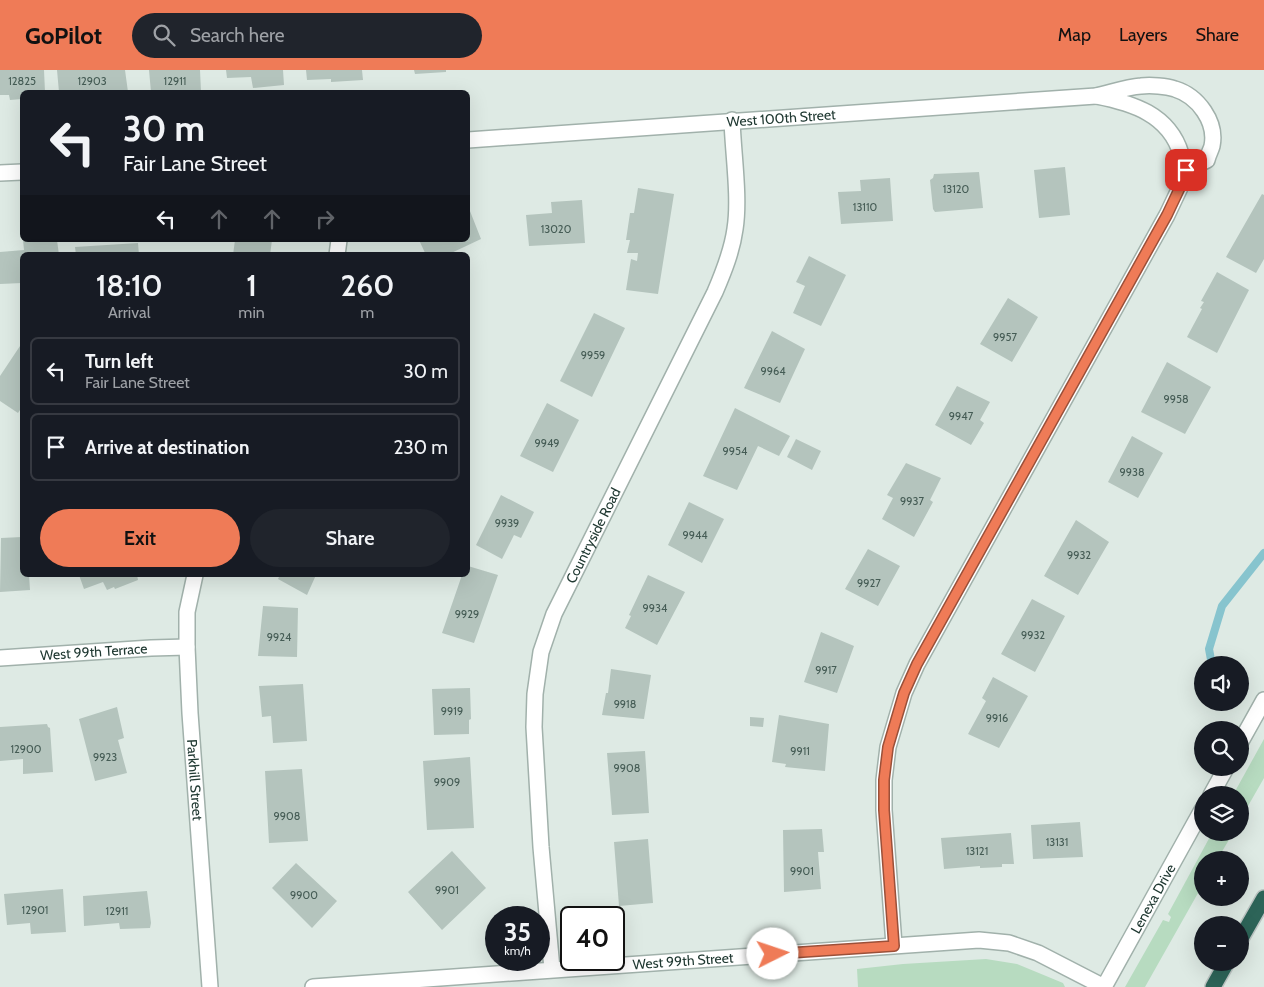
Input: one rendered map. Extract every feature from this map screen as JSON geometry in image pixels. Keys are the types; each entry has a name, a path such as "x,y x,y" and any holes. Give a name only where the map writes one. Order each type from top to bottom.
{"highway":[{"path":"1249,924 1264,898"},
{"path":"1213,987 1222,971"}],"street":[{"name":"West 100th Street","path":"470,140 1096,96 1141,86 1176,89 1201,106 1208,118 1212,132 1212,145 1207,160 1186,170 1178,142 1163,123 1124,101 1096,96"},
{"name":"Countryside Road","path":"552,969 541,844 534,727 535,694 542,648 554,614 715,292 728,261 735,228 736,204 732,120"},
{"path":"894,946 884,810 884,780 888,747 904,693 921,658 1167,215 1185,177 1186,170"},
{"path":"0,173 20,172"},
{"name":"Parkhill Street","path":"195,577 187,612 187,647 210,987"},
{"name":"West 99th Terrace","path":"0,658 187,647"},
{"path":"1249,727 1264,700"},
{"name":"Lenexa Drive","path":"1104,987 1194,824"},
{"name":"West 99th Street","path":"313,987 979,940 1009,943 1042,954 1104,987"}],"green space":[{"path":"1264,739 1264,778 1249,804 1249,786 1238,786 1244,776 1249,776 1249,766"},
{"path":"1208,841 1228,841 1222,851 1202,851"},
{"path":"1194,866 1194,900 1145,987 1125,987 1163,920 1169,922 1171,917 1168,914"},
{"path":"986,959 1017,964 1063,983 1065,987 858,987 857,969"}],"building":[{"path":"0,70 44,70 45,90 20,90 20,99 10,100 9,95 0,95"},
{"path":"57,70 125,70 128,90 59,90"},
{"path":"149,70 200,70 201,90 151,90"},
{"path":"226,70 283,70 284,85 253,88 251,77 227,78"},
{"path":"306,70 362,70 363,80 331,82 331,79 307,80"},
{"path":"414,70 446,70 446,72 415,74"},
{"path":"1065,167 1070,215 1039,218 1034,170"},
{"path":"979,172 983,208 935,212 933,209 930,180 934,174"},
{"path":"890,178 893,221 841,224 838,192 861,191 860,180"},
{"path":"638,188 674,194 658,294 626,290 631,259 637,261 638,253 627,253 630,240 626,240 630,213 634,213"},
{"path":"1262,194 1264,195 1264,259 1256,273 1226,257"},
{"path":"582,200 585,243 529,246 526,215 552,213 551,202"},
{"path":"470,211 481,239 453,252 425,252 420,242 470,242"},
{"path":"23,242 57,242 59,252 20,252 20,283 0,284 0,252 24,250"},
{"path":"235,242 272,242 270,252 233,252"},
{"path":"138,243 139,252 76,252 75,247"},
{"path":"809,256 846,275 821,326 793,313 805,286 796,282"},
{"path":"1217,272 1249,290 1217,353 1187,337 1202,309 1200,308 1204,302 1201,301"},
{"path":"1008,298 1038,317 1012,362 980,344"},
{"path":"594,313 625,328 592,397 560,381"},
{"path":"772,331 805,349 780,403 744,388"},
{"path":"20,346 20,410 18,413 0,401 0,376"},
{"path":"1167,362 1211,387 1185,434 1141,412"},
{"path":"957,386 990,402 980,420 984,423 971,445 935,425"},
{"path":"547,403 579,420 553,472 520,456"},
{"path":"735,408 790,436 779,456 758,446 737,490 703,476"},
{"path":"1132,436 1163,453 1138,498 1108,482"},
{"path":"796,439 821,451 812,470 787,457"},
{"path":"906,463 941,478 930,500 933,502 914,537 882,519 893,498 887,495"},
{"path":"501,495 534,512 521,538 514,535 502,559 476,545"},
{"path":"689,502 724,519 702,563 668,545"},
{"path":"1076,520 1109,542 1078,595 1044,576"},
{"path":"20,537 20,577 29,577 30,590 0,592 1,538"},
{"path":"868,549 900,566 878,606 845,589"},
{"path":"470,567 498,575 474,643 442,633 461,577 470,577"},
{"path":"648,575 685,592 657,645 625,628 631,616 629,615"},
{"path":"80,577 137,577 138,580 115,589 114,587 107,590 103,582 84,589"},
{"path":"279,577 315,577 307,595 278,579"},
{"path":"1032,599 1065,616 1035,672 1001,654"},
{"path":"263,606 298,608 297,657 258,656"},
{"path":"821,632 854,646 837,693 804,682"},
{"path":"611,669 651,675 644,719 602,715 606,693 608,693"},
{"path":"993,677 1028,696 999,748 968,734 986,701 982,698"},
{"path":"303,684 307,741 273,743 271,716 262,717 259,686"},
{"path":"470,688 471,719 469,720 469,734 434,735 432,689"},
{"path":"117,707 124,738 118,740 127,773 95,781 79,719"},
{"path":"779,715 829,724 825,771 785,767 786,764 772,762"},
{"path":"750,717 764,718 763,727 750,726"},
{"path":"47,724 50,728 53,772 23,774 23,759 0,761 0,727"},
{"path":"645,751 649,813 612,815 607,753"},
{"path":"470,757 474,828 427,830 423,761"},
{"path":"302,769 308,841 269,843 265,771"},
{"path":"1080,822 1083,857 1033,859 1031,825"},
{"path":"822,829 824,852 818,852 821,889 784,892 783,830"},
{"path":"1011,833 1014,864 1002,864 1002,867 980,868 980,866 944,869 941,838"},
{"path":"648,839 653,903 619,906 614,842"},
{"path":"452,851 486,888 442,930 408,892"},
{"path":"296,863 337,901 312,928 272,888"},
{"path":"63,889 66,932 31,934 30,923 7,925 4,894"},
{"path":"147,891 150,928 120,929 119,923 84,926 83,896"}],"waterway":[{"path":"1210,656 1209,649 1222,606 1264,553"}],"route":[{"path":"773,954 894,946 884,810 884,780 888,747 904,693 917,664 1167,215 1178,188 1185,177 1186,170"}]}
